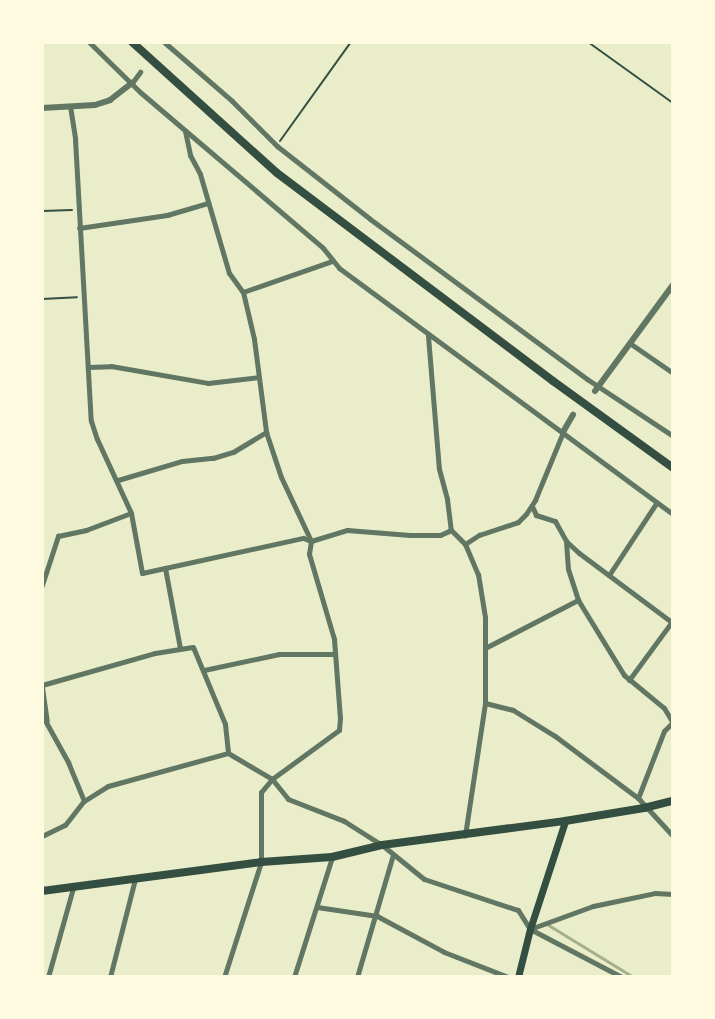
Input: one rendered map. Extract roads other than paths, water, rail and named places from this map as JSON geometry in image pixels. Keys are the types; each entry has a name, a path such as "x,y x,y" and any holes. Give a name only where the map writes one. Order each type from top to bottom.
{"highway":[{"path":"132,42 277,173 553,381 673,468"},
{"path":"42,891 261,862 332,857 382,845 465,836 565,821 673,801"}],"main road":[{"path":"518,977 530,929 565,821"}],"street":[{"path":"89,42 185,131 323,248 332,261 428,336 673,514"},
{"path":"162,49 166,43 232,101 277,146 407,247 596,388 673,436"},
{"path":"42,108 95,105 110,100 132,83 140,72"},
{"path":"70,106 75,139 92,421 97,439 118,480 131,513 142,573 303,538 311,541 346,530 410,535 440,534 451,530"},
{"path":"185,131 190,155 200,174 229,273 243,292 259,377 266,432 281,477 311,541 309,554 334,639 340,718 339,730 272,779 261,792 261,862 224,977"},
{"path":"79,228 167,215 208,203"},
{"path":"243,292 332,261"},
{"path":"596,388 673,285"},
{"path":"428,336 439,469 451,530 465,544 478,574 485,617 485,703 465,836"},
{"path":"631,344 673,373"},
{"path":"88,367 111,366 208,382 259,377"},
{"path":"465,544 479,535 518,522 532,506 563,432 573,415"},
{"path":"118,480 182,461 213,458 233,452 266,432"},
{"path":"609,575 657,502"},
{"path":"532,506 536,515 555,521 566,541 672,622 629,680"},
{"path":"42,585 58,536 86,530 131,513"},
{"path":"566,541 568,569 578,600 629,680 664,708 673,723 664,731 638,798"},
{"path":"165,568 180,648"},
{"path":"485,648 578,600"},
{"path":"47,724 42,686 180,648 193,647 225,724 228,753"},
{"path":"204,670 279,654 335,654"},
{"path":"485,703 513,710 529,719 638,798 644,808 673,836"},
{"path":"42,715 68,762 84,801"},
{"path":"42,836 65,825 84,801 108,786 228,753 272,779 288,799 344,821 382,845 424,879 518,910 530,929 622,977"},
{"path":"357,977 377,916 393,855"},
{"path":"294,977 332,857"},
{"path":"110,977 135,879"},
{"path":"48,977 73,888"},
{"path":"530,929 594,906 655,893 673,894"},
{"path":"317,907 377,916 444,952 508,977"}],"waterway":[{"path":"545,923 633,977"}]}
